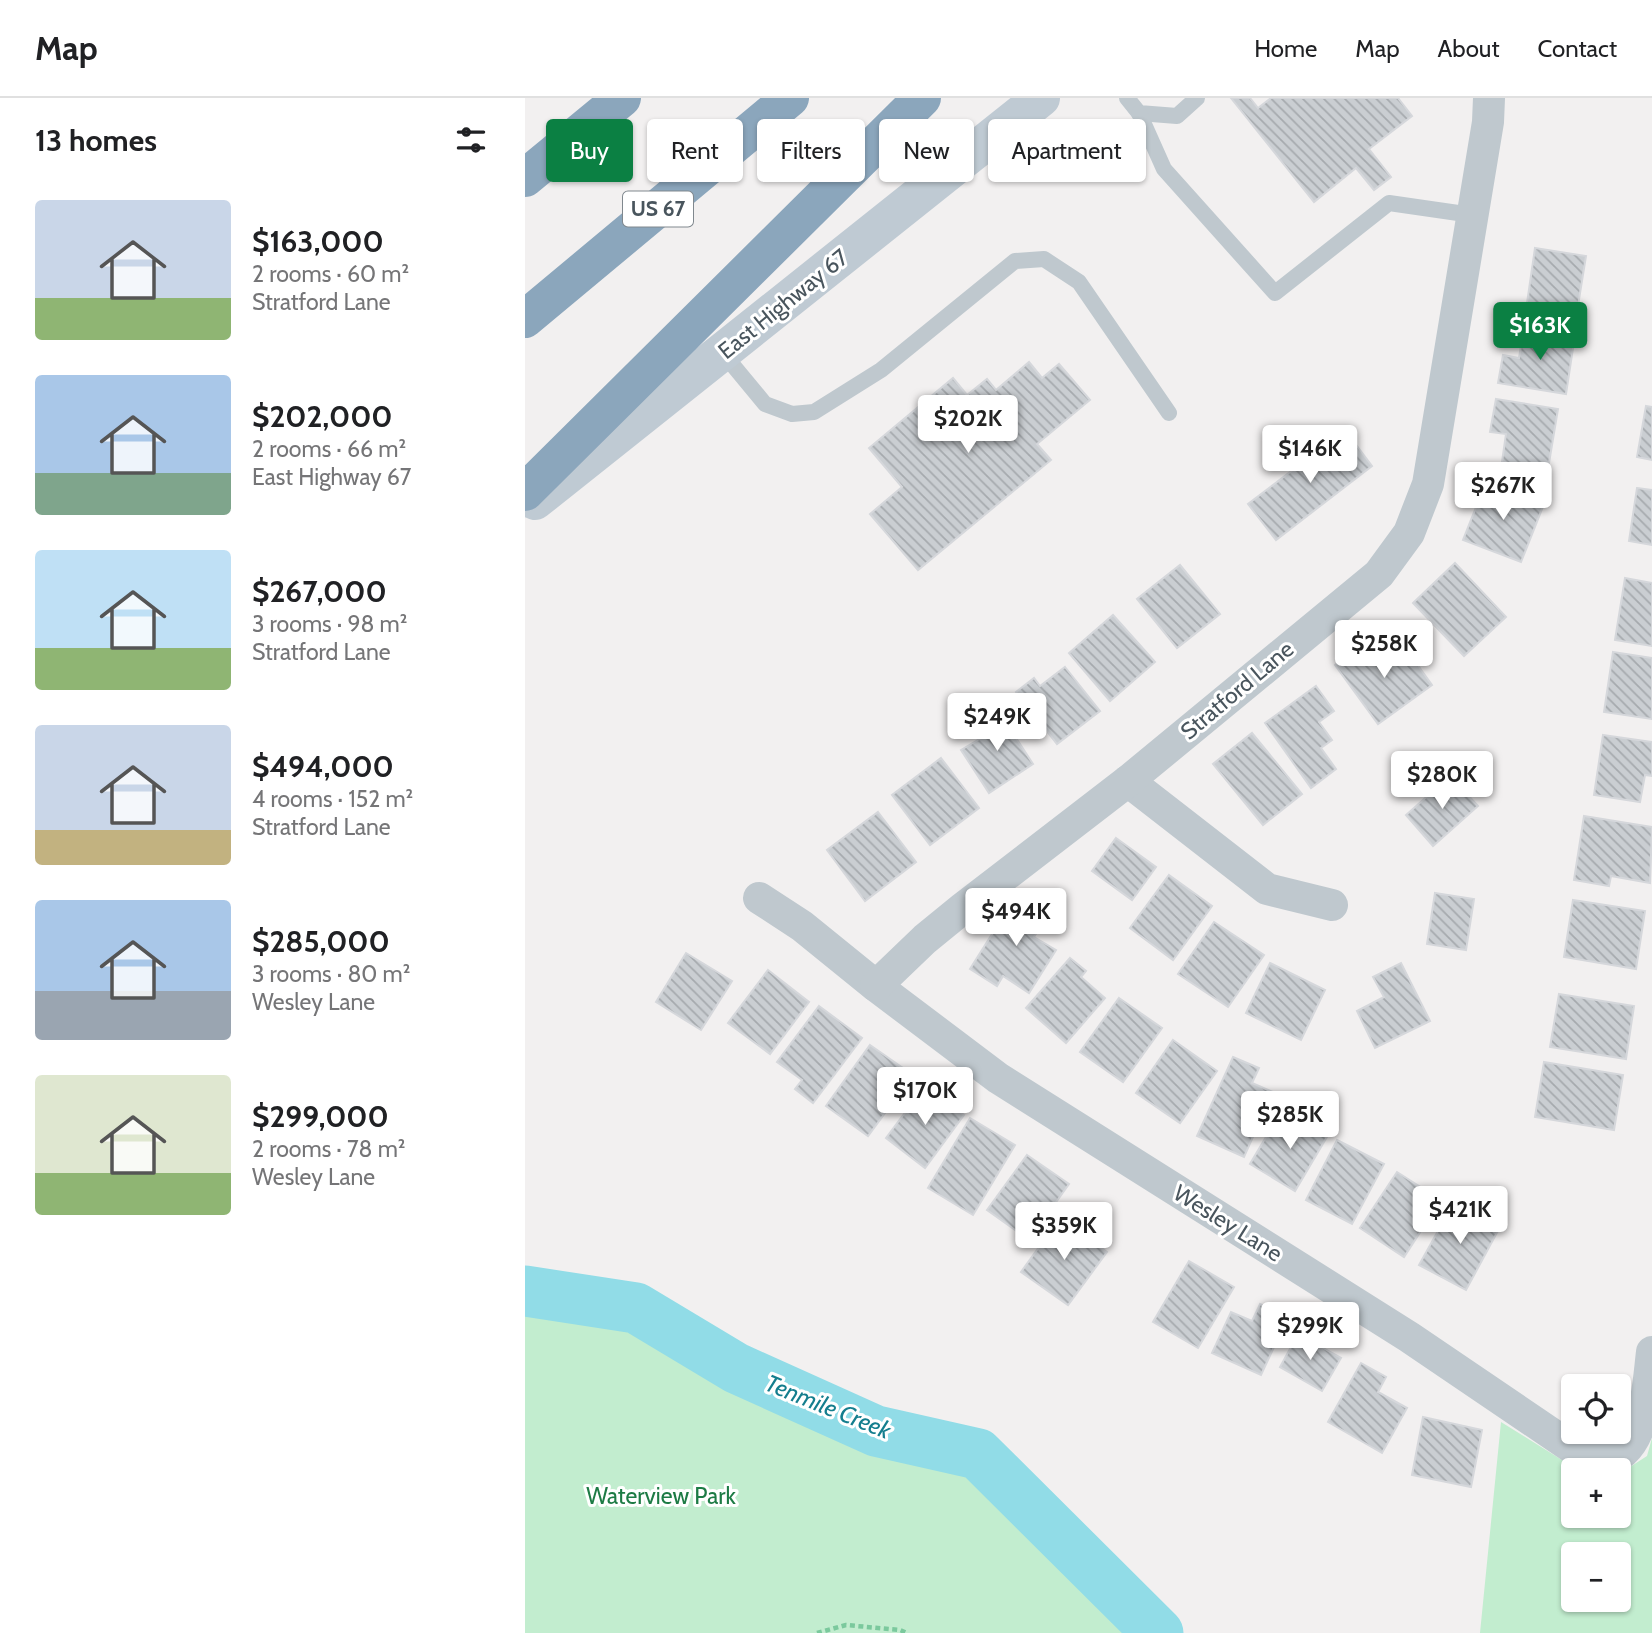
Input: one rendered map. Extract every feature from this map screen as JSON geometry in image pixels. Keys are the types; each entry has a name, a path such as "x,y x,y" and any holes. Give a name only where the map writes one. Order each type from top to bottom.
{"highway":[{"path":"525,178 622,98"},
{"name":"US 67","path":"525,319 790,98"},
{"path":"525,492 922,98"}],"main road":[{"name":"East Highway 67","path":"525,509 1041,98"}],"street":[{"name":"Stratford Lane","path":"876,986 925,939 963,908 1128,781 1298,639 1341,608 1379,574 1409,533 1428,484 1488,122 1489,98"},
{"path":"1128,781 1267,888 1332,905"},
{"name":"Wesley Lane","path":"759,898 802,926 998,1078 1409,1337 1577,1451 1598,1459 1613,1457 1630,1445 1640,1426 1646,1401 1652,1352"}],"lane":[{"path":"1127,98 1139,113 1164,169 1275,293 1389,203 1472,215"},
{"path":"1139,113 1177,116 1197,98"},
{"path":"722,352 765,404 792,414 814,411 881,370 1015,261 1044,259 1079,282 1169,413"}],"path":[{"path":"817,1633 846,1625 907,1633"}],"green space":[{"name":"Waterview Park","path":"525,1300 630,1315 767,1401 857,1404 970,1441 1134,1585 1163,1633 525,1633"},
{"path":"1501,1422 1561,1459 1561,1528 1631,1528 1631,1466 1647,1456 1652,1438 1652,1633 1480,1633"}],"building":[{"path":"1231,98 1250,98 1258,108 1271,98 1398,98 1412,116 1369,149 1391,177 1374,190 1356,168 1314,202"},
{"path":"1535,248 1586,256 1576,318 1526,310"},
{"path":"1524,327 1575,335 1566,394 1498,383 1503,355 1519,358"},
{"path":"1029,362 1042,378 1059,364 1090,400 1037,444 1051,460 918,570 870,514 902,487 869,448 953,378 967,395 987,379 996,390"},
{"path":"1496,399 1558,409 1548,469 1502,462 1506,434 1490,432"},
{"path":"1646,406 1652,407 1652,460 1637,457"},
{"path":"1345,430 1372,466 1276,540 1248,504"},
{"path":"1486,482 1544,504 1521,562 1463,540"},
{"path":"1637,488 1652,490 1652,545 1629,541"},
{"path":"1455,563 1506,617 1464,656 1413,603"},
{"path":"1180,565 1220,614 1177,648 1137,599"},
{"path":"1625,578 1652,583 1652,646 1615,640"},
{"path":"1113,615 1155,662 1110,701 1069,653"},
{"path":"1399,639 1432,685 1378,724 1335,665 1357,649 1367,662"},
{"path":"1613,652 1652,658 1652,719 1604,712"},
{"path":"1065,667 1100,711 1057,744 1016,692 1034,678 1040,686"},
{"path":"1316,686 1334,711 1319,722 1332,740 1321,748 1336,769 1311,788 1265,723"},
{"path":"998,710 1033,764 989,793 961,750 986,735 978,723"},
{"path":"1252,733 1302,794 1263,825 1213,764"},
{"path":"1603,735 1652,742 1652,776 1645,775 1640,802 1594,795"},
{"path":"941,758 979,808 930,845 892,795"},
{"path":"1450,776 1478,806 1433,846 1406,815"},
{"path":"878,812 916,862 865,901 827,850"},
{"path":"1584,816 1652,827 1650,883 1611,876 1609,886 1574,880"},
{"path":"1116,838 1156,867 1132,900 1092,871"},
{"path":"1169,875 1212,906 1173,960 1130,928"},
{"path":"1435,893 1474,899 1466,950 1427,944"},
{"path":"1016,896 1048,915 1034,937 1056,950 1029,993 1003,976 997,986 970,969"},
{"path":"1573,900 1645,911 1636,969 1564,957"},
{"path":"1214,922 1264,955 1228,1007 1178,974"},
{"path":"686,953 732,981 701,1030 656,1002"},
{"path":"1070,958 1086,971 1081,977 1105,998 1066,1043 1026,1008"},
{"path":"1270,963 1325,990 1301,1040 1246,1013"},
{"path":"1401,963 1430,1021 1375,1048 1357,1011 1384,997 1373,977"},
{"path":"768,970 809,1002 770,1054 728,1023"},
{"path":"1559,994 1634,1006 1626,1059 1550,1047"},
{"path":"1119,998 1162,1028 1123,1082 1080,1052"},
{"path":"819,1006 862,1038 813,1103 795,1089 802,1080 777,1062"},
{"path":"1173,1040 1217,1071 1180,1123 1136,1093"},
{"path":"870,1045 913,1075 868,1136 826,1106"},
{"path":"1233,1057 1259,1068 1252,1083 1273,1092 1244,1157 1197,1136"},
{"path":"1544,1062 1623,1075 1614,1130 1535,1117"},
{"path":"925,1086 964,1115 925,1168 886,1138"},
{"path":"1279,1115 1303,1129 1310,1117 1331,1130 1295,1191 1250,1164"},
{"path":"970,1118 1015,1145 973,1215 928,1188"},
{"path":"1337,1140 1384,1164 1352,1224 1306,1200"},
{"path":"1027,1155 1069,1184 1029,1240 987,1210"},
{"path":"1397,1172 1441,1200 1404,1257 1360,1228"},
{"path":"1454,1202 1500,1227 1466,1290 1419,1265"},
{"path":"1060,1218 1107,1252 1068,1305 1021,1272"},
{"path":"1189,1261 1234,1287 1198,1348 1153,1322"},
{"path":"1260,1304 1288,1317 1261,1375 1212,1353 1231,1312 1252,1321"},
{"path":"1298,1334 1341,1358 1322,1391 1280,1367"},
{"path":"1361,1363 1386,1377 1378,1392 1407,1408 1382,1453 1328,1422"},
{"path":"1423,1417 1482,1430 1471,1487 1412,1475"}],"waterway":[{"name":"Tenmile Creek","path":"525,1291 636,1308 736,1368 876,1431 978,1454 1158,1633"}]}
